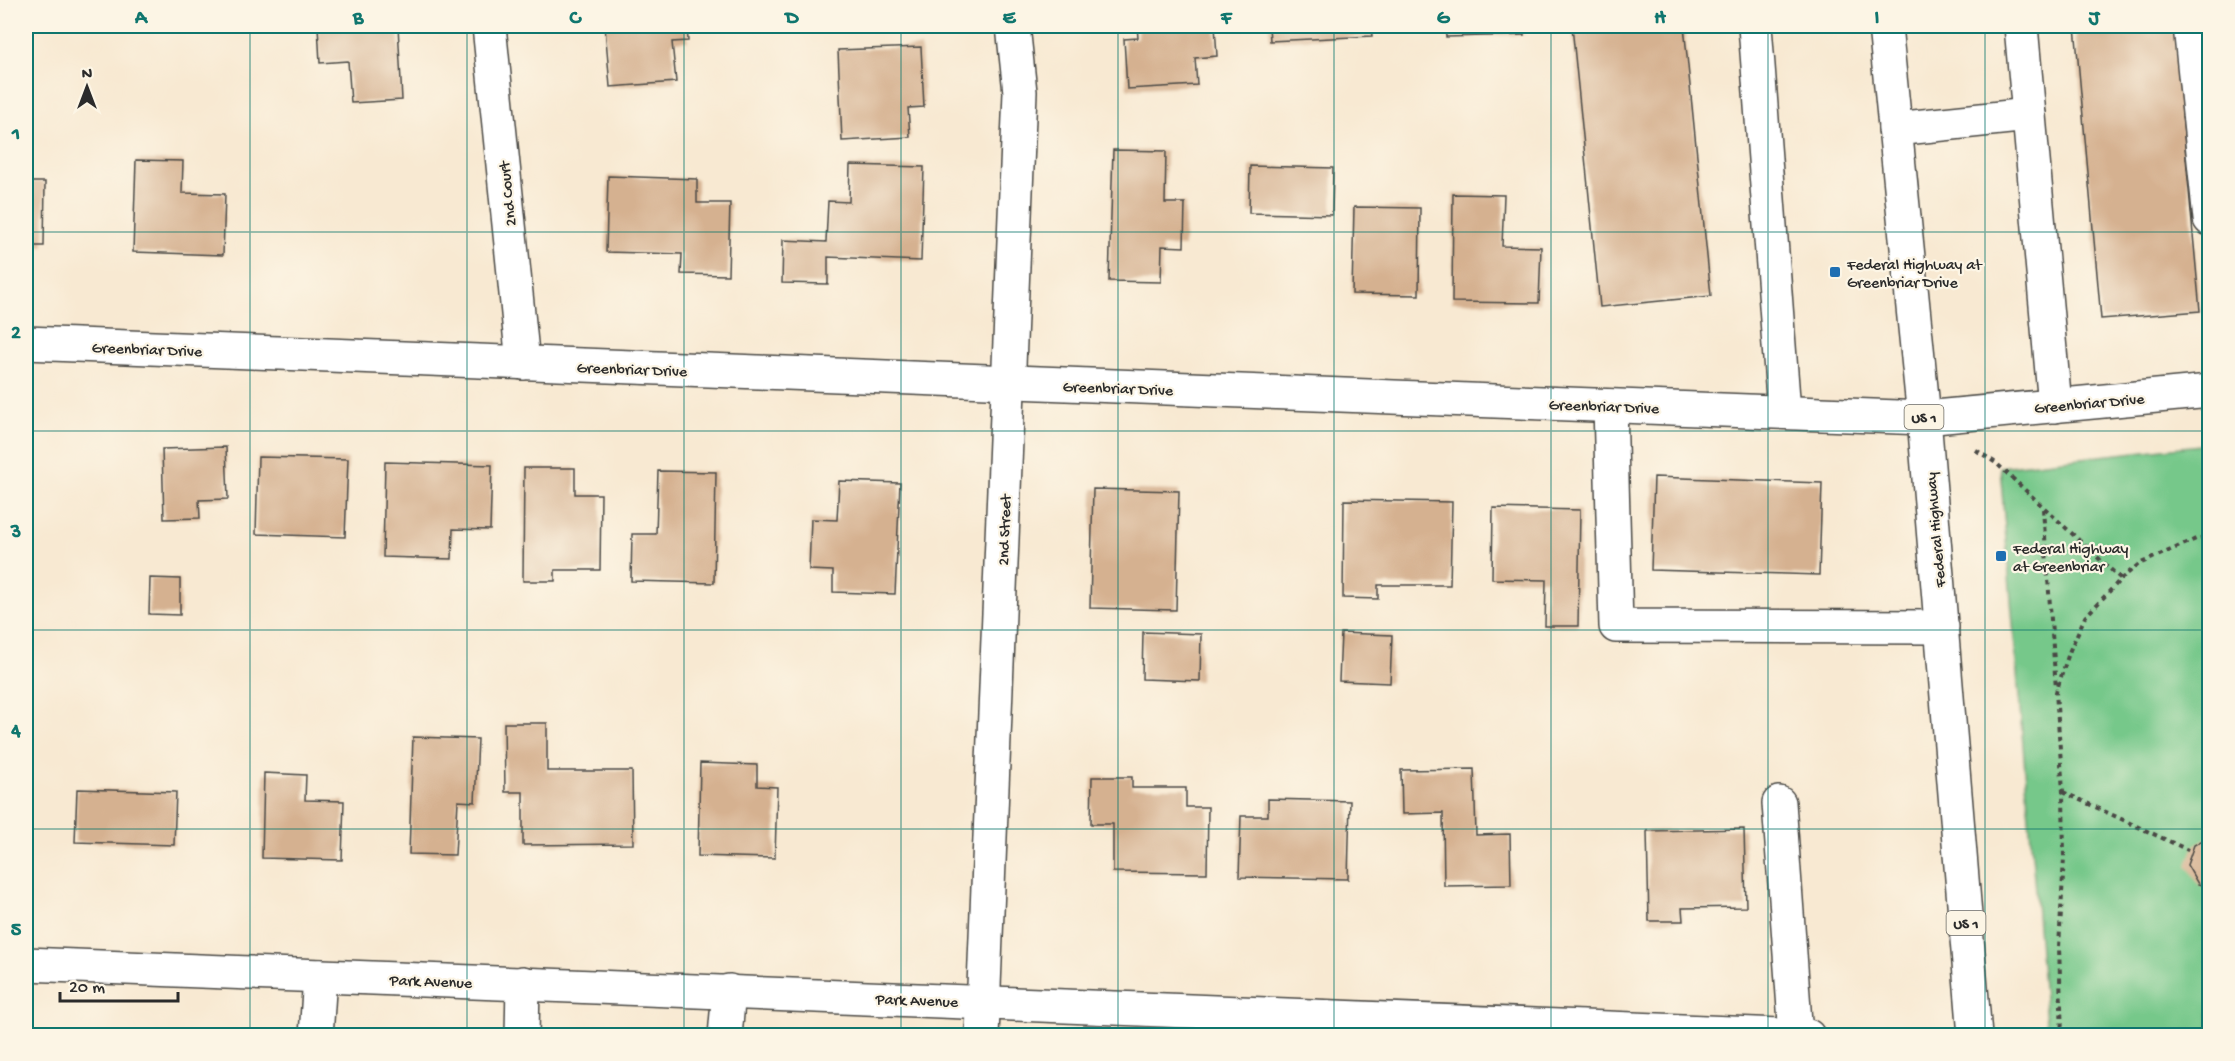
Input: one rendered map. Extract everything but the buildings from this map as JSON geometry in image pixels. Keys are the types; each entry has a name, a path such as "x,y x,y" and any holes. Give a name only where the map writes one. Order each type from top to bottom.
{"street":[{"name":"2nd Court","path":"489,26 523,363"},
{"name":"2nd Street","path":"982,1035 1020,92 1013,26"},
{"path":"1755,26 1784,412"},
{"name":"Federal Highway","path":"1885,26 1924,418 1975,1035"},
{"path":"2021,26 2055,406"},
{"path":"2190,26 2210,219"},
{"path":"1895,129 2029,115"},
{"name":"Greenbriar Drive","path":"26,344 1924,418 2210,391"},
{"path":"1610,406 1616,626 1942,627"},
{"path":"1779,803 1796,1035"},
{"name":"Park Avenue","path":"26,964 729,991 1602,1031 1808,1035"},
{"path":"316,1035 320,976"},
{"path":"522,1035 524,983"},
{"path":"725,1035 729,991"}],"path":[{"path":"1924,418 1996,463 2121,579"},
{"path":"2043,509 2063,792 2064,858 2059,947 2062,1035"},
{"path":"2056,692 2070,650 2085,617 2121,579 2139,564 2210,536"},
{"path":"2063,792 2188,850"}],"green space":[{"path":"2209,444 2209,1035 2047,1035 2000,467"}],"place":[{"name":"Federal Highway at Greenbriar Drive","path":"1835,272"},
{"name":"Federal Highway at Greenbriar","path":"2001,556"}]}
